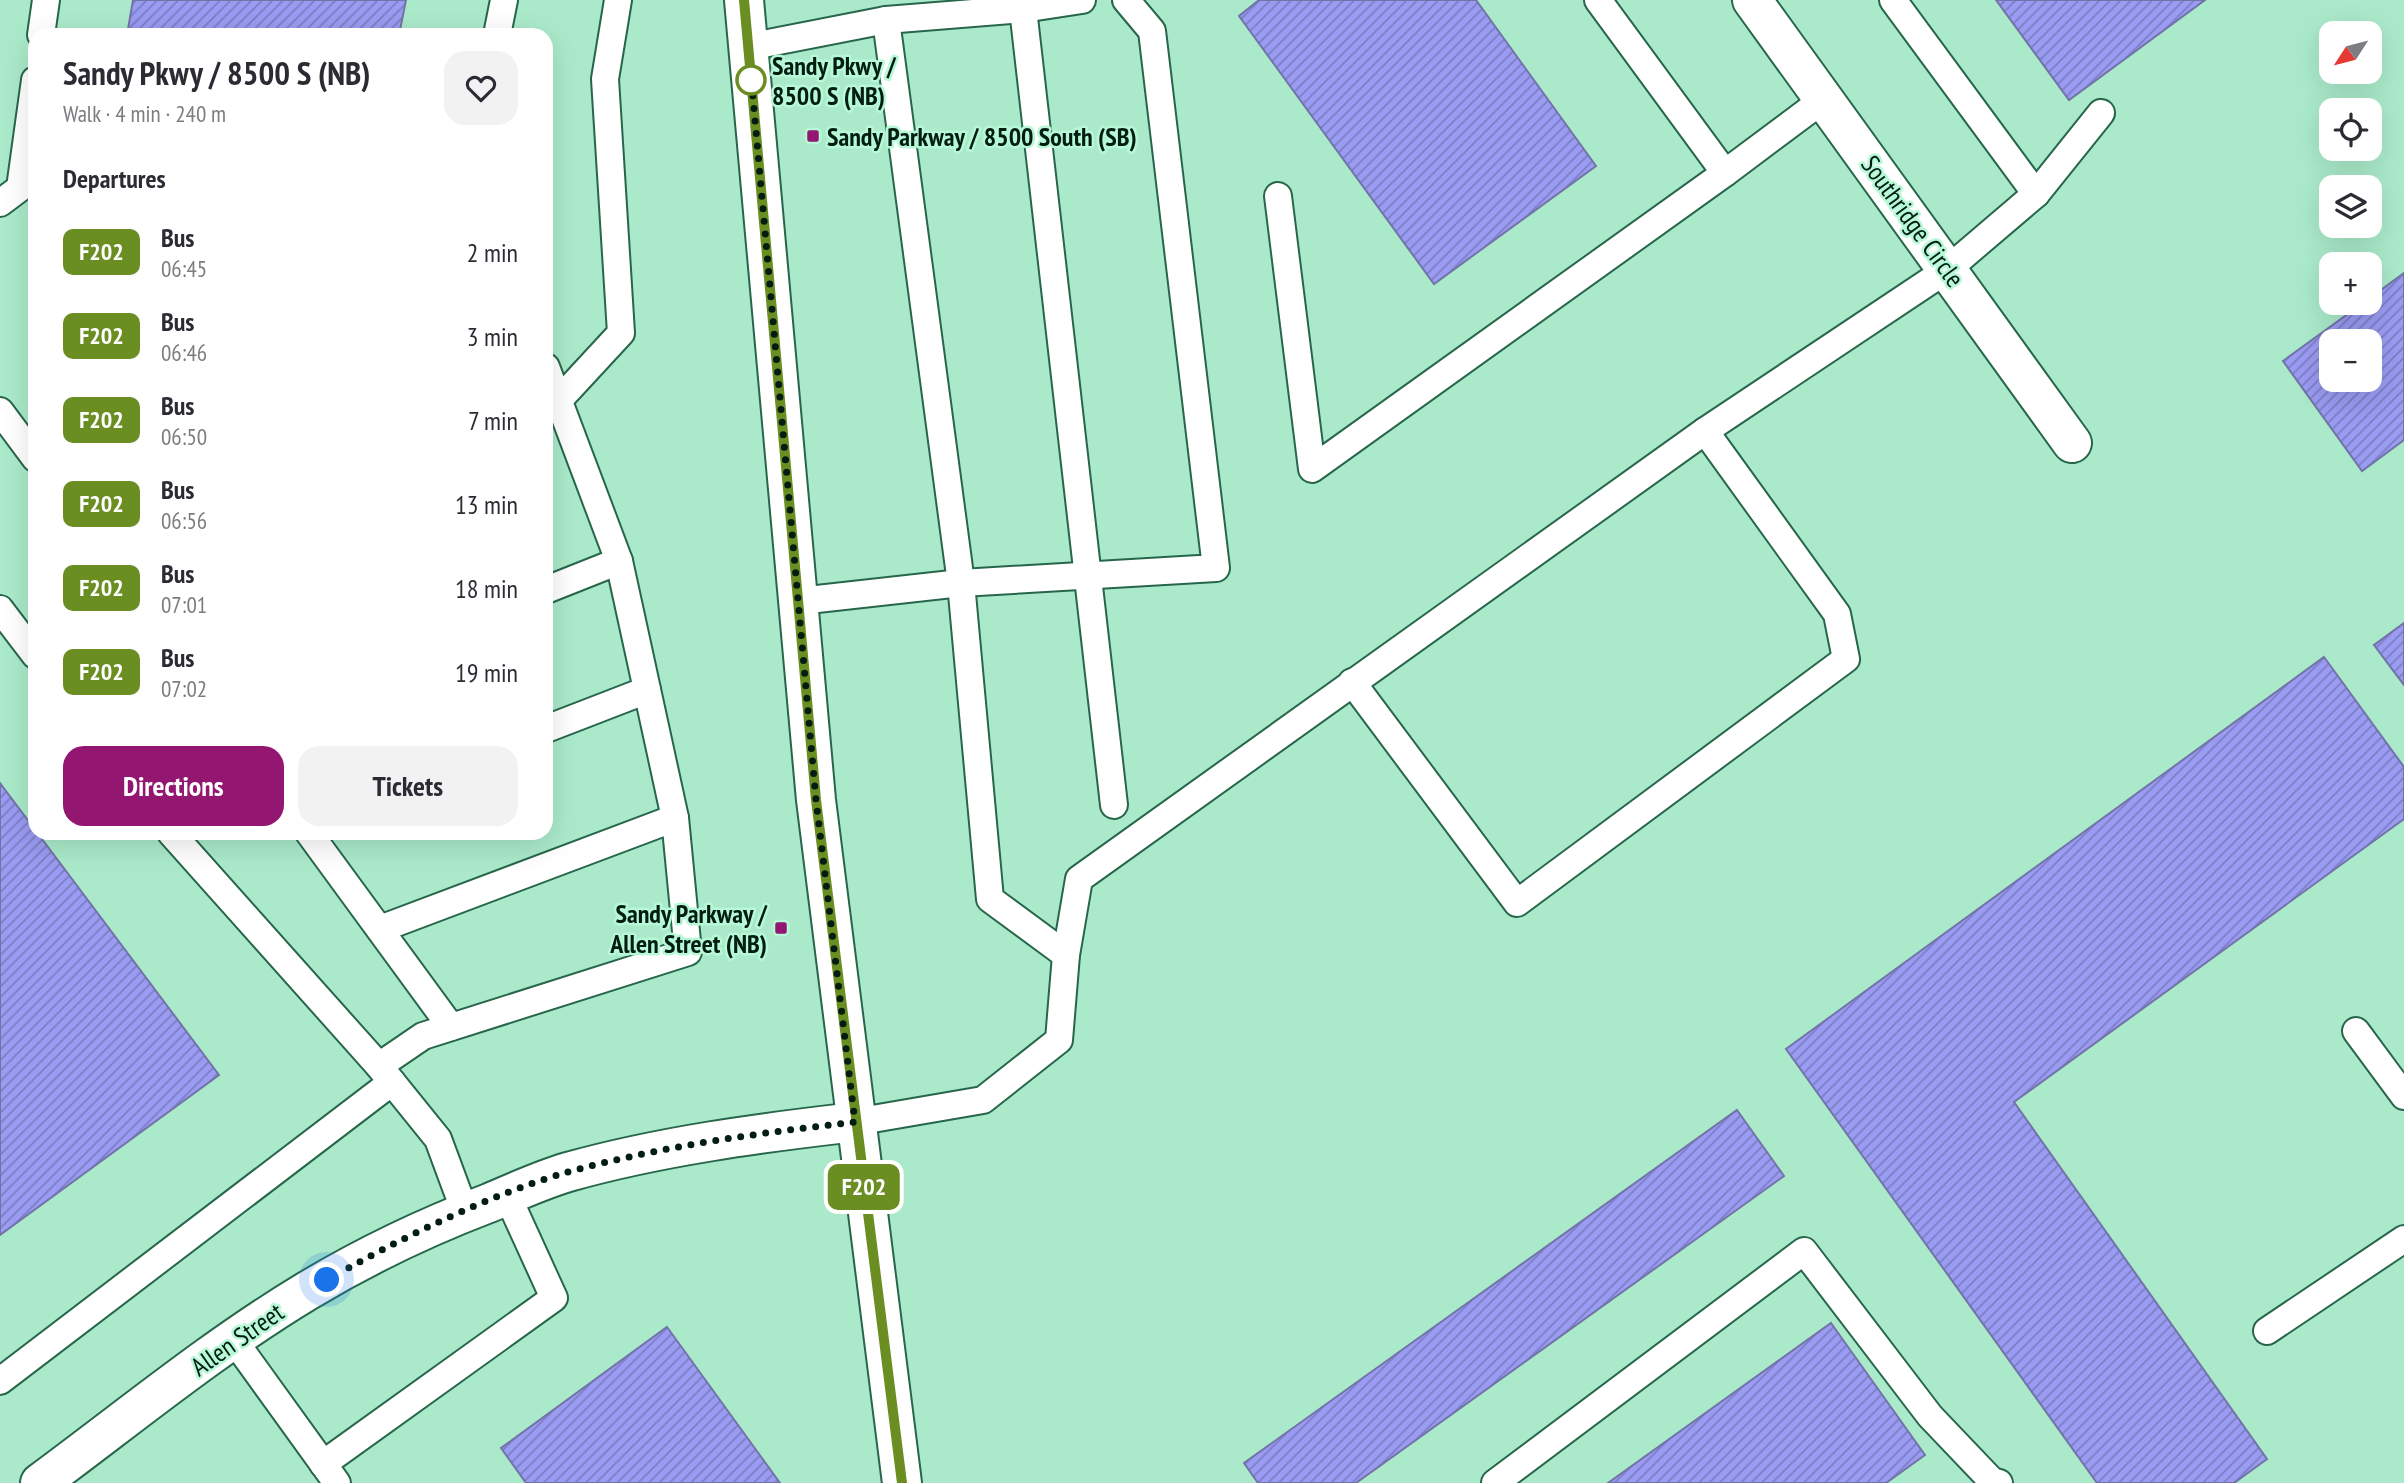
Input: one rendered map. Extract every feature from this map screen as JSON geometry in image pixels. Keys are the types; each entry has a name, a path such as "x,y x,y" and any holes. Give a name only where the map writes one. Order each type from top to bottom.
{"main road":[{"path":"744,0 816,800 902,1483"},
{"name":"Southridge Circle","path":"1752,0 2072,443"},
{"name":"Allen Street","path":"40,1483 233,1339 307,1291 375,1253 465,1212 565,1173 625,1158 774,1132 855,1122"}],"lane":[{"path":"42,28 46,0"},
{"path":"498,28 504,0"},
{"path":"559,400 621,333 605,79 618,0"},
{"path":"748,47 886,20 1023,9 1082,0"},
{"path":"799,601 961,583 1216,568 1152,31 1126,0"},
{"path":"1598,0 1725,173"},
{"path":"1893,0 2036,194"},
{"path":"1023,9 1090,576 1114,805"},
{"path":"886,20 961,583 990,899 1066,955"},
{"path":"1278,196 1312,469 1824,99"},
{"path":"855,1122 983,1100 1059,1040 1066,955 1079,879 1705,431 1948,269 2036,194 2101,113"},
{"path":"0,202 20,188 28,130"},
{"path":"0,1381 386,1074 423,1035 688,952 675,818 619,561 553,385"},
{"path":"0,411 28,449"},
{"path":"1352,682 1517,903 1846,659 1837,614 1705,431"},
{"path":"553,587 619,561"},
{"path":"0,609 28,646"},
{"path":"553,726 647,691"},
{"path":"380,929 675,818"},
{"path":"178,840 386,1074 438,1139 465,1212"},
{"path":"314,840 451,1027"},
{"path":"2356,1031 2404,1096"},
{"path":"233,1339 330,1473 554,1298 507,1195"},
{"path":"2267,1331 2404,1239"},
{"path":"1495,1483 1804,1251 1930,1416 1993,1482"}],"building":[{"path":"133,0 406,0 400,28 128,28"},
{"path":"1259,0 1476,0 1596,166 1434,284 1239,16"},
{"path":"1996,0 2205,0 2069,100"},
{"path":"2404,273 2404,440 2362,471 2283,361 2319,335 2319,392 2382,392 2382,329 2327,329 2346,315 2382,315 2382,289"},
{"path":"2404,623 2404,685 2374,645"},
{"path":"2324,657 2404,767 2404,819 2014,1102 2267,1459 2234,1483 2097,1483 1786,1049"},
{"path":"0,783 28,820 28,840 43,840 219,1075 0,1235"},
{"path":"1737,1110 1784,1176 1356,1483 1258,1483 1244,1463"},
{"path":"1831,1323 1925,1455 1886,1483 1608,1483"},
{"path":"667,1327 780,1483 526,1483 501,1448"}],"bus line":[{"name":"F202","path":"744,0 816,800 902,1483"}],"place":[{"name":"Sandy Pkwy / 8500 S (NB)","path":"751,80"},
{"name":"Sandy Parkway / 8500 South (SB)","path":"813,136"},
{"name":"Sandy Parkway / Allen Street (NB)","path":"781,928"}],"route":[{"path":"327,1280 386,1247 465,1212 565,1173 625,1158 693,1146 855,1122 816,800 751,75 751,80"}]}
